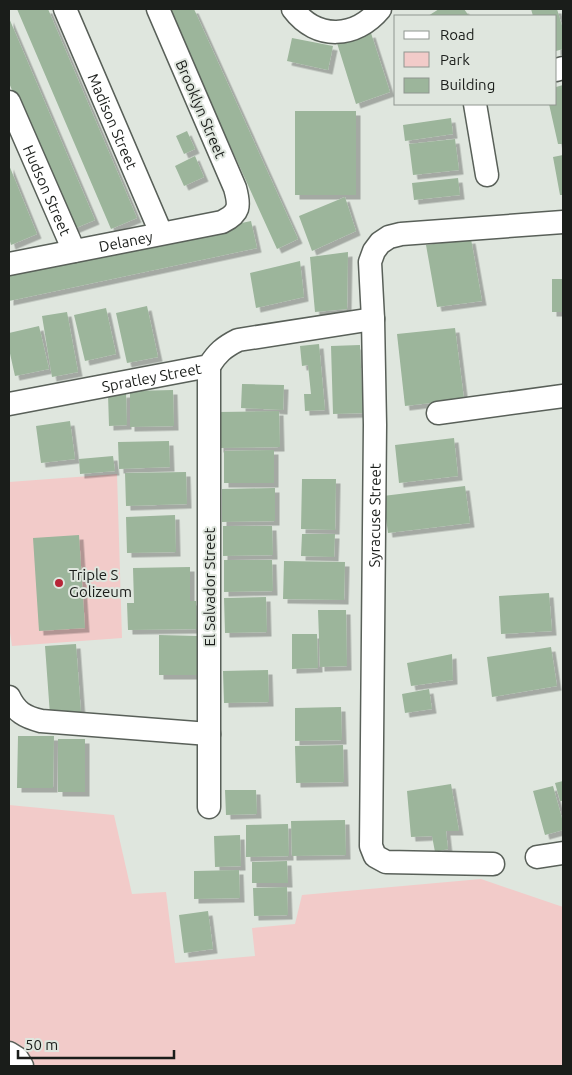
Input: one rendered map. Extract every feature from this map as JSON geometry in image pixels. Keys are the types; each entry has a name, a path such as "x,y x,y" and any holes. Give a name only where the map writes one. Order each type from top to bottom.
{"street":[{"name":"Madison Street","path":"65,9 161,233"},
{"name":"Brooklyn Street","path":"158,9 235,188 238,210"},
{"path":"293,9 310,26 322,31 335,33 351,30 364,24 372,19 380,9"},
{"name":"Hudson Street","path":"9,102 74,251"},
{"path":"475,105 487,175"},
{"name":"Delaney","path":"9,264 222,222 232,217 238,210"},
{"name":"Syracuse Street","path":"493,864 386,862 375,856 371,846 375,425 370,262 374,251 380,243 389,237 563,222"},
{"name":"Spratley Street","path":"9,404 209,366 226,346 238,340 373,319"},
{"name":"El Salvador Street","path":"209,366 209,807"},
{"path":"438,413 563,396"},
{"path":"9,697 15,709 26,717 41,721 209,734"},
{"path":"538,857 563,853"},
{"path":"9,1053 17,1058 22,1066"}],"green space":[{"path":"117,474 122,638 12,646 9,626 9,482"},
{"path":"9,805 114,815 132,894 166,892 175,963 255,956 252,928 295,924 302,895 481,879 563,907 563,1066 9,1066"}],"building":[{"path":"17,9 48,9 137,218 111,229"},
{"path":"168,9 194,9 298,239 277,249"},
{"path":"439,9 464,9 468,15 430,15"},
{"path":"531,9 557,9 563,29 563,49 557,51 557,15 533,15"},
{"path":"9,18 95,220 71,230 9,83"},
{"path":"371,33 390,92 356,104 337,43"},
{"path":"292,38 333,46 328,70 287,61"},
{"path":"563,85 563,144 558,144 549,105 557,105 557,87"},
{"path":"295,111 356,111 356,195 295,195"},
{"path":"451,118 453,134 405,141 403,125"},
{"path":"187,131 195,149 184,154 176,136"},
{"path":"455,139 459,170 413,175 409,144"},
{"path":"563,155 563,195 560,195 553,157"},
{"path":"195,156 204,177 184,186 175,166"},
{"path":"9,165 37,234 11,245 9,238"},
{"path":"458,178 460,195 414,200 412,183"},
{"path":"345,197 356,231 312,251 299,216"},
{"path":"251,221 257,248 9,301 9,273"},
{"path":"471,239 482,301 437,307 426,245"},
{"path":"348,252 347,309 315,312 310,257"},
{"path":"300,261 304,297 256,308 250,273"},
{"path":"552,279 563,279 563,312 552,312"},
{"path":"147,306 158,357 127,363 116,313"},
{"path":"106,308 116,354 85,361 74,315"},
{"path":"67,312 78,372 52,377 42,316"},
{"path":"39,326 49,369 15,376 9,349 9,333"},
{"path":"455,328 464,399 405,406 397,334"},
{"path":"319,344 325,410 305,411 304,394 311,394 308,365 302,366 300,346"},
{"path":"360,345 363,413 333,414 331,346"},
{"path":"242,384 284,385 283,410 241,408"},
{"path":"173,390 174,426 130,427 130,391"},
{"path":"126,393 127,425 109,426 108,394"},
{"path":"279,411 280,447 219,448 219,412"},
{"path":"70,421 75,459 41,463 36,426"},
{"path":"454,438 458,476 399,483 395,445"},
{"path":"169,441 170,467 119,469 118,442"},
{"path":"274,450 274,483 224,483 224,451"},
{"path":"113,456 115,471 80,474 79,459"},
{"path":"186,472 187,504 126,506 125,473"},
{"path":"302,479 336,479 335,530 301,529"},
{"path":"465,486 470,523 388,533 383,496"},
{"path":"275,488 275,521 222,522 222,489"},
{"path":"175,515 176,552 127,553 126,517"},
{"path":"223,526 272,526 273,555 223,556"},
{"path":"302,534 335,534 334,557 301,556"},
{"name":"Triple S Golizeum","path":"79,535 85,628 39,631 33,538"},
{"path":"224,560 272,560 273,591 224,592"},
{"path":"284,561 345,562 344,600 283,599"},
{"path":"190,567 190,601 196,601 197,629 128,630 127,603 134,603 133,568"},
{"path":"549,593 552,631 501,634 499,596"},
{"path":"266,597 267,632 225,633 224,598"},
{"path":"318,610 346,610 347,666 320,667"},
{"path":"292,634 317,634 318,668 292,669"},
{"path":"159,635 198,636 197,675 159,675"},
{"path":"76,644 81,713 50,715 45,646"},
{"path":"551,647 557,686 492,697 487,657"},
{"path":"452,654 453,680 411,686 407,663"},
{"path":"268,670 269,702 224,703 223,671"},
{"path":"429,689 432,709 405,713 402,694"},
{"path":"341,707 342,740 295,741 295,708"},
{"path":"18,736 54,736 53,788 17,788"},
{"path":"58,739 85,739 85,792 58,792"},
{"path":"343,745 344,782 296,783 295,746"},
{"path":"563,781 563,801 560,801 555,783"},
{"path":"451,784 459,831 446,831 448,849 435,852 432,836 411,837 407,791"},
{"path":"553,786 563,822 563,830 545,835 533,791"},
{"path":"225,790 256,790 257,814 226,815"},
{"path":"345,820 346,855 292,856 291,821"},
{"path":"288,824 289,856 246,857 246,825"},
{"path":"240,835 241,866 215,867 214,836"},
{"path":"287,861 288,883 252,883 252,862"},
{"path":"239,870 240,898 194,899 194,871"},
{"path":"287,887 288,915 254,916 253,888"},
{"path":"208,911 213,949 184,953 179,915"}],"place":[{"name":"Triple S Golizeum","path":"59,583"}]}
